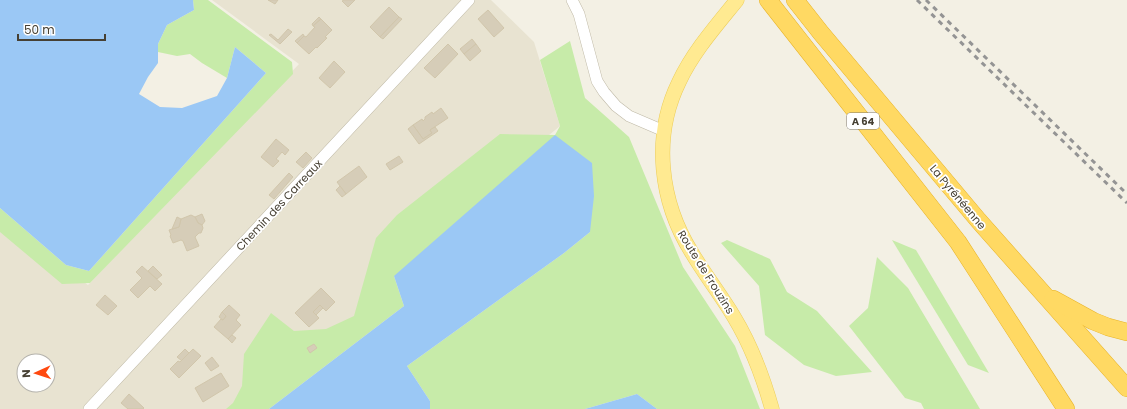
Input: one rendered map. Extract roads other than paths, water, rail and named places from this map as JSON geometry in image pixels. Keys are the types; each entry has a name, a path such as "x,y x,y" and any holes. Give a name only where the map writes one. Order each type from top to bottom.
{"highway":[{"name":"A 64","path":"768,0 958,242 1066,409"},
{"name":"La Pyrénéenne","path":"795,0 820,33 978,220 1127,388"},
{"path":"1042,293 1093,321 1127,332"}],"main road":[{"name":"Route de Frouzins","path":"736,0 699,50 680,81 670,105 664,131 664,175 669,204 679,230 692,254 726,304 742,331 763,379 772,409"}],"street":[{"name":"Chemin des Carreaux","path":"90,409 470,0"},
{"path":"572,0 579,14 597,82 604,92 616,106 629,116 664,131"}],"water":[{"path":"0,0 193,0 194,10 167,25 158,44 158,63 148,77 139,94 160,107 182,108 217,96 227,78 235,47 266,73 89,271 66,265 0,208"},
{"path":"555,135 592,163 594,196 590,232 564,253 407,366 430,401 430,409 269,409 404,306 394,276"},
{"path":"637,394 657,409 585,409"}],"railway":[{"path":"917,0 1127,203"},
{"path":"926,0 1127,194"}]}
